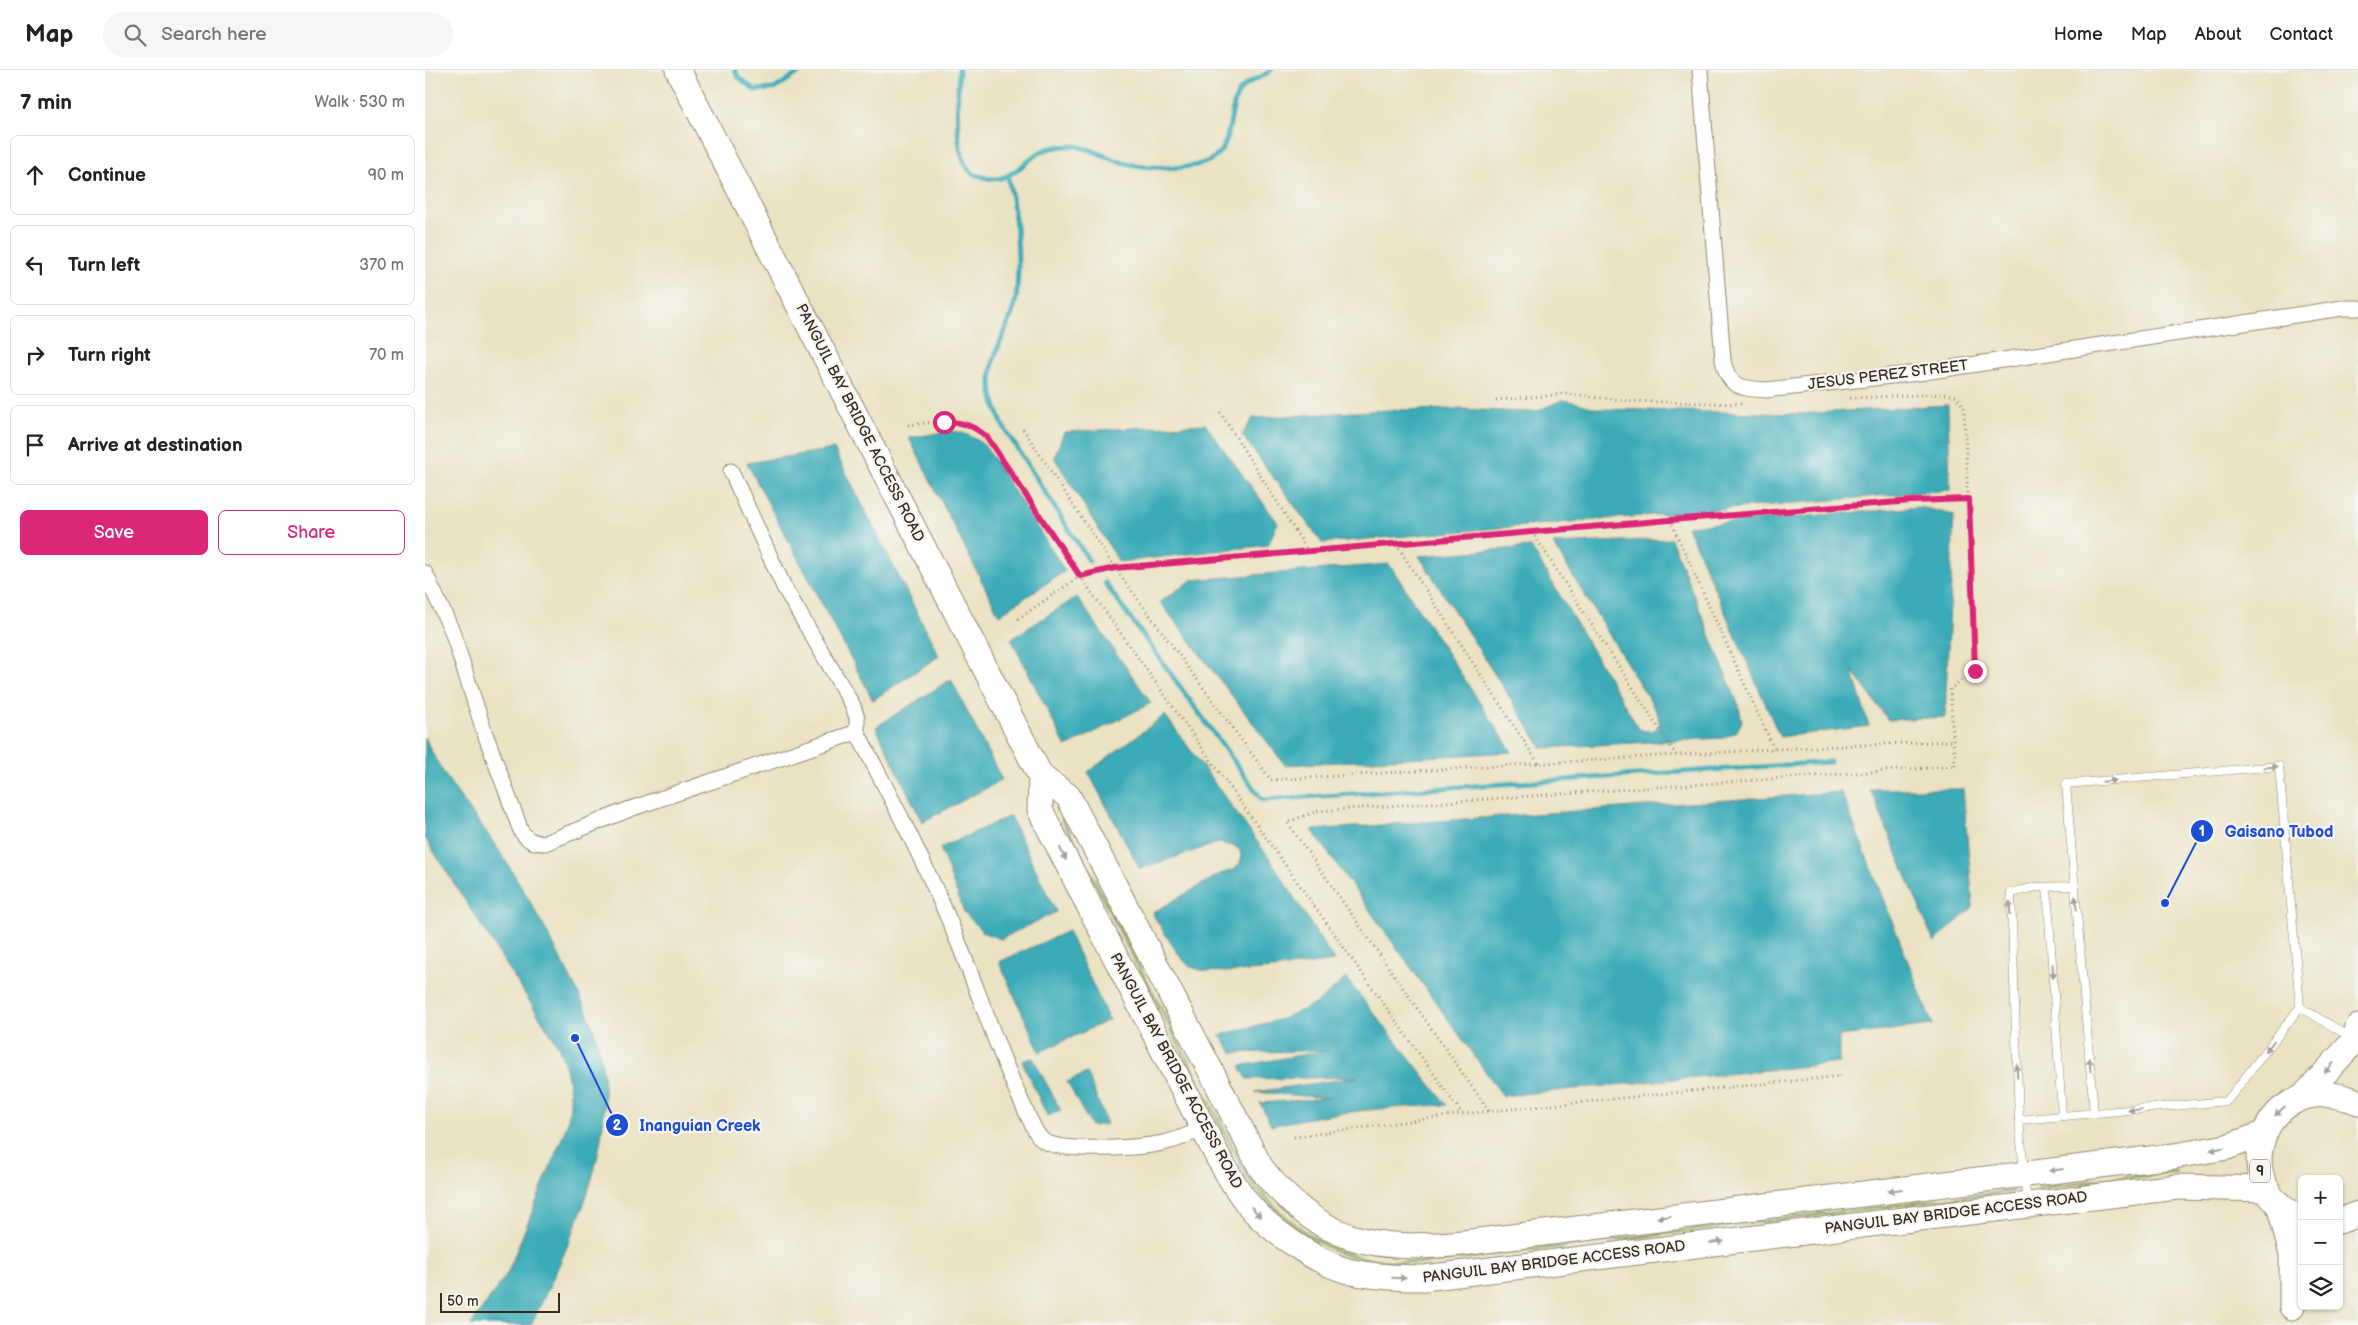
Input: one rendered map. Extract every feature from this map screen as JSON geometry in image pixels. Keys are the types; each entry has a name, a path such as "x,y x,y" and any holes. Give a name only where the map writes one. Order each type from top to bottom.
{"highway":[{"name":"PANGUIL BAY BRIDGE ACCESS ROAD","path":"678,70 1041,777 1068,796 1261,1168 1279,1192 1303,1212 1329,1228 1359,1241 1389,1246 1423,1247 2203,1152 2227,1147 2263,1134"},
{"name":"PANGUIL BAY BRIDGE ACCESS ROAD","path":"1041,777 1040,810 1203,1128 1235,1186 1257,1214 1284,1237 1314,1256 1350,1271 1385,1277 1425,1278 1466,1274 2177,1187 2273,1197"},
{"name":"9","path":"2304,1096 2357,1040"},
{"name":"9","path":"2294,1306 2292,1254 2273,1197 2260,1171 2259,1152 2263,1134 2273,1117 2287,1104 2304,1096 2323,1092 2342,1095 2358,1102"},
{"path":"2273,1197 2298,1215"}],"street":[{"name":"JESUS PEREZ STREET","path":"1700,70 1723,360 1726,373 1733,384 1746,389 1766,390 1918,373 2342,308 2358,308"},
{"path":"731,471 792,604 847,693 857,718 857,732 923,862 961,948 998,1047 1036,1132 1044,1141 1081,1148 1147,1146 1183,1138 1203,1128"},
{"path":"425,573 453,631 484,731 521,831 527,839 535,843 545,843 630,809 857,732"}],"lane":[{"path":"2019,1120 2227,1101 2300,1007 2279,766 2066,784 2094,1113"},
{"path":"2027,1205 2019,1120 2011,893 2017,890 2075,886"},
{"path":"2047,887 2062,1116"},
{"path":"2300,1007 2357,1040"}],"path":[{"path":"1496,400 1567,394 1629,401 1748,404"},
{"path":"1489,1111 1287,822 1318,811 1955,766 1949,690 1975,671 1964,407 1956,396 1947,394 1843,398"},
{"path":"1221,412 1308,551"},
{"path":"908,425 961,422 975,427 987,437 1080,576 1462,1114"},
{"path":"1023,429 1115,568 1271,780 1774,749 1953,741"},
{"path":"1017,619 1080,576 1115,568 1670,520 1912,501 1969,499"},
{"path":"1670,520 1774,749"},
{"path":"1532,532 1676,755"},
{"path":"1396,544 1538,764"},
{"path":"1294,1137 1462,1114 1841,1076"}],"green space":[{"path":"1063,818 1249,1176 1271,1201 1296,1224 1309,1234 1339,1250 1372,1258 1424,1262 2013,1190 2013,1192 1424,1264 1371,1261 1338,1253 1294,1227 1269,1204 1247,1178 1061,819"},
{"path":"2176,1170 2176,1173 2038,1189 2037,1187"}],"water":[{"path":"1562,400 1603,409 1797,414 1948,405 1950,490 1322,543 1242,435 1253,418 1389,410 1463,409 1523,412 1537,411"},
{"path":"1205,424 1278,523 1268,545 1119,562 1054,457 1064,432"},
{"path":"951,431 970,436 986,447 1065,571 999,615 909,438"},
{"path":"834,449 939,656 873,700 747,463"},
{"path":"1920,507 1954,515 1945,717 1888,720 1852,670 1869,726 1780,737 1687,526"},
{"path":"1671,539 1738,704 1742,721 1737,731 1723,738 1542,748 1419,556 1531,547 1639,729 1651,731 1660,725 1657,712 1553,544"},
{"path":"1389,564 1512,752 1285,765 1160,602 1192,580"},
{"path":"1077,597 1151,703 1066,747 1011,639"},
{"path":"951,679 1002,780 922,822 876,727"},
{"path":"1165,715 1270,859 1334,961 1280,968 1214,972 1198,969 1187,964 1173,947 1152,913 1220,874 1233,870 1240,864 1240,850 1234,846 1218,843 1140,869 1088,772"},
{"path":"425,737 441,769 493,842 528,898 579,994 596,1038 603,1075 604,1113 599,1150 590,1186 563,1257 531,1325 471,1325 508,1272 565,1130 570,1109 569,1087 565,1065 557,1044 425,838"},
{"path":"1870,789 1963,789 1973,907 1934,942"},
{"path":"1841,792 1933,1025 1839,1036 1839,1063 1503,1096 1312,830"},
{"path":"1010,816 1056,912 1001,939 984,933 964,912 940,848"},
{"path":"1068,931 1109,1020 1040,1052 999,962"},
{"path":"1346,978 1447,1105 1358,1111 1271,1126 1260,1103 1330,1098 1255,1092 1357,1077 1247,1079 1240,1066 1328,1050 1232,1053 1220,1035 1282,1019 1317,1003"},
{"path":"1033,1058 1061,1111 1047,1116 1022,1061"},
{"path":"1087,1073 1107,1124 1091,1126 1067,1082"}],"waterway":[{"path":"735,70 738,77 755,90 774,89 803,70"},
{"path":"959,70 957,109 961,154 972,173 992,179 1007,176 1043,151 1063,146 1085,148 1116,160 1143,166 1168,168 1193,166 1203,163 1212,159 1224,146 1235,102 1241,89 1271,70"},
{"path":"1008,177 1017,233 1017,290 1012,312 992,367 991,384 993,396 1003,426 1089,561"},
{"path":"1105,583 1262,800 1830,762"}],"place":[{"name":"Gaisano Tubod","path":"2165,903"},
{"name":"Inanguian Creek","path":"575,1038"}],"route":[{"path":"944,422 961,422 975,427 987,437 1080,576 1115,568 1670,520 1912,501 1969,499 1975,671"}]}
